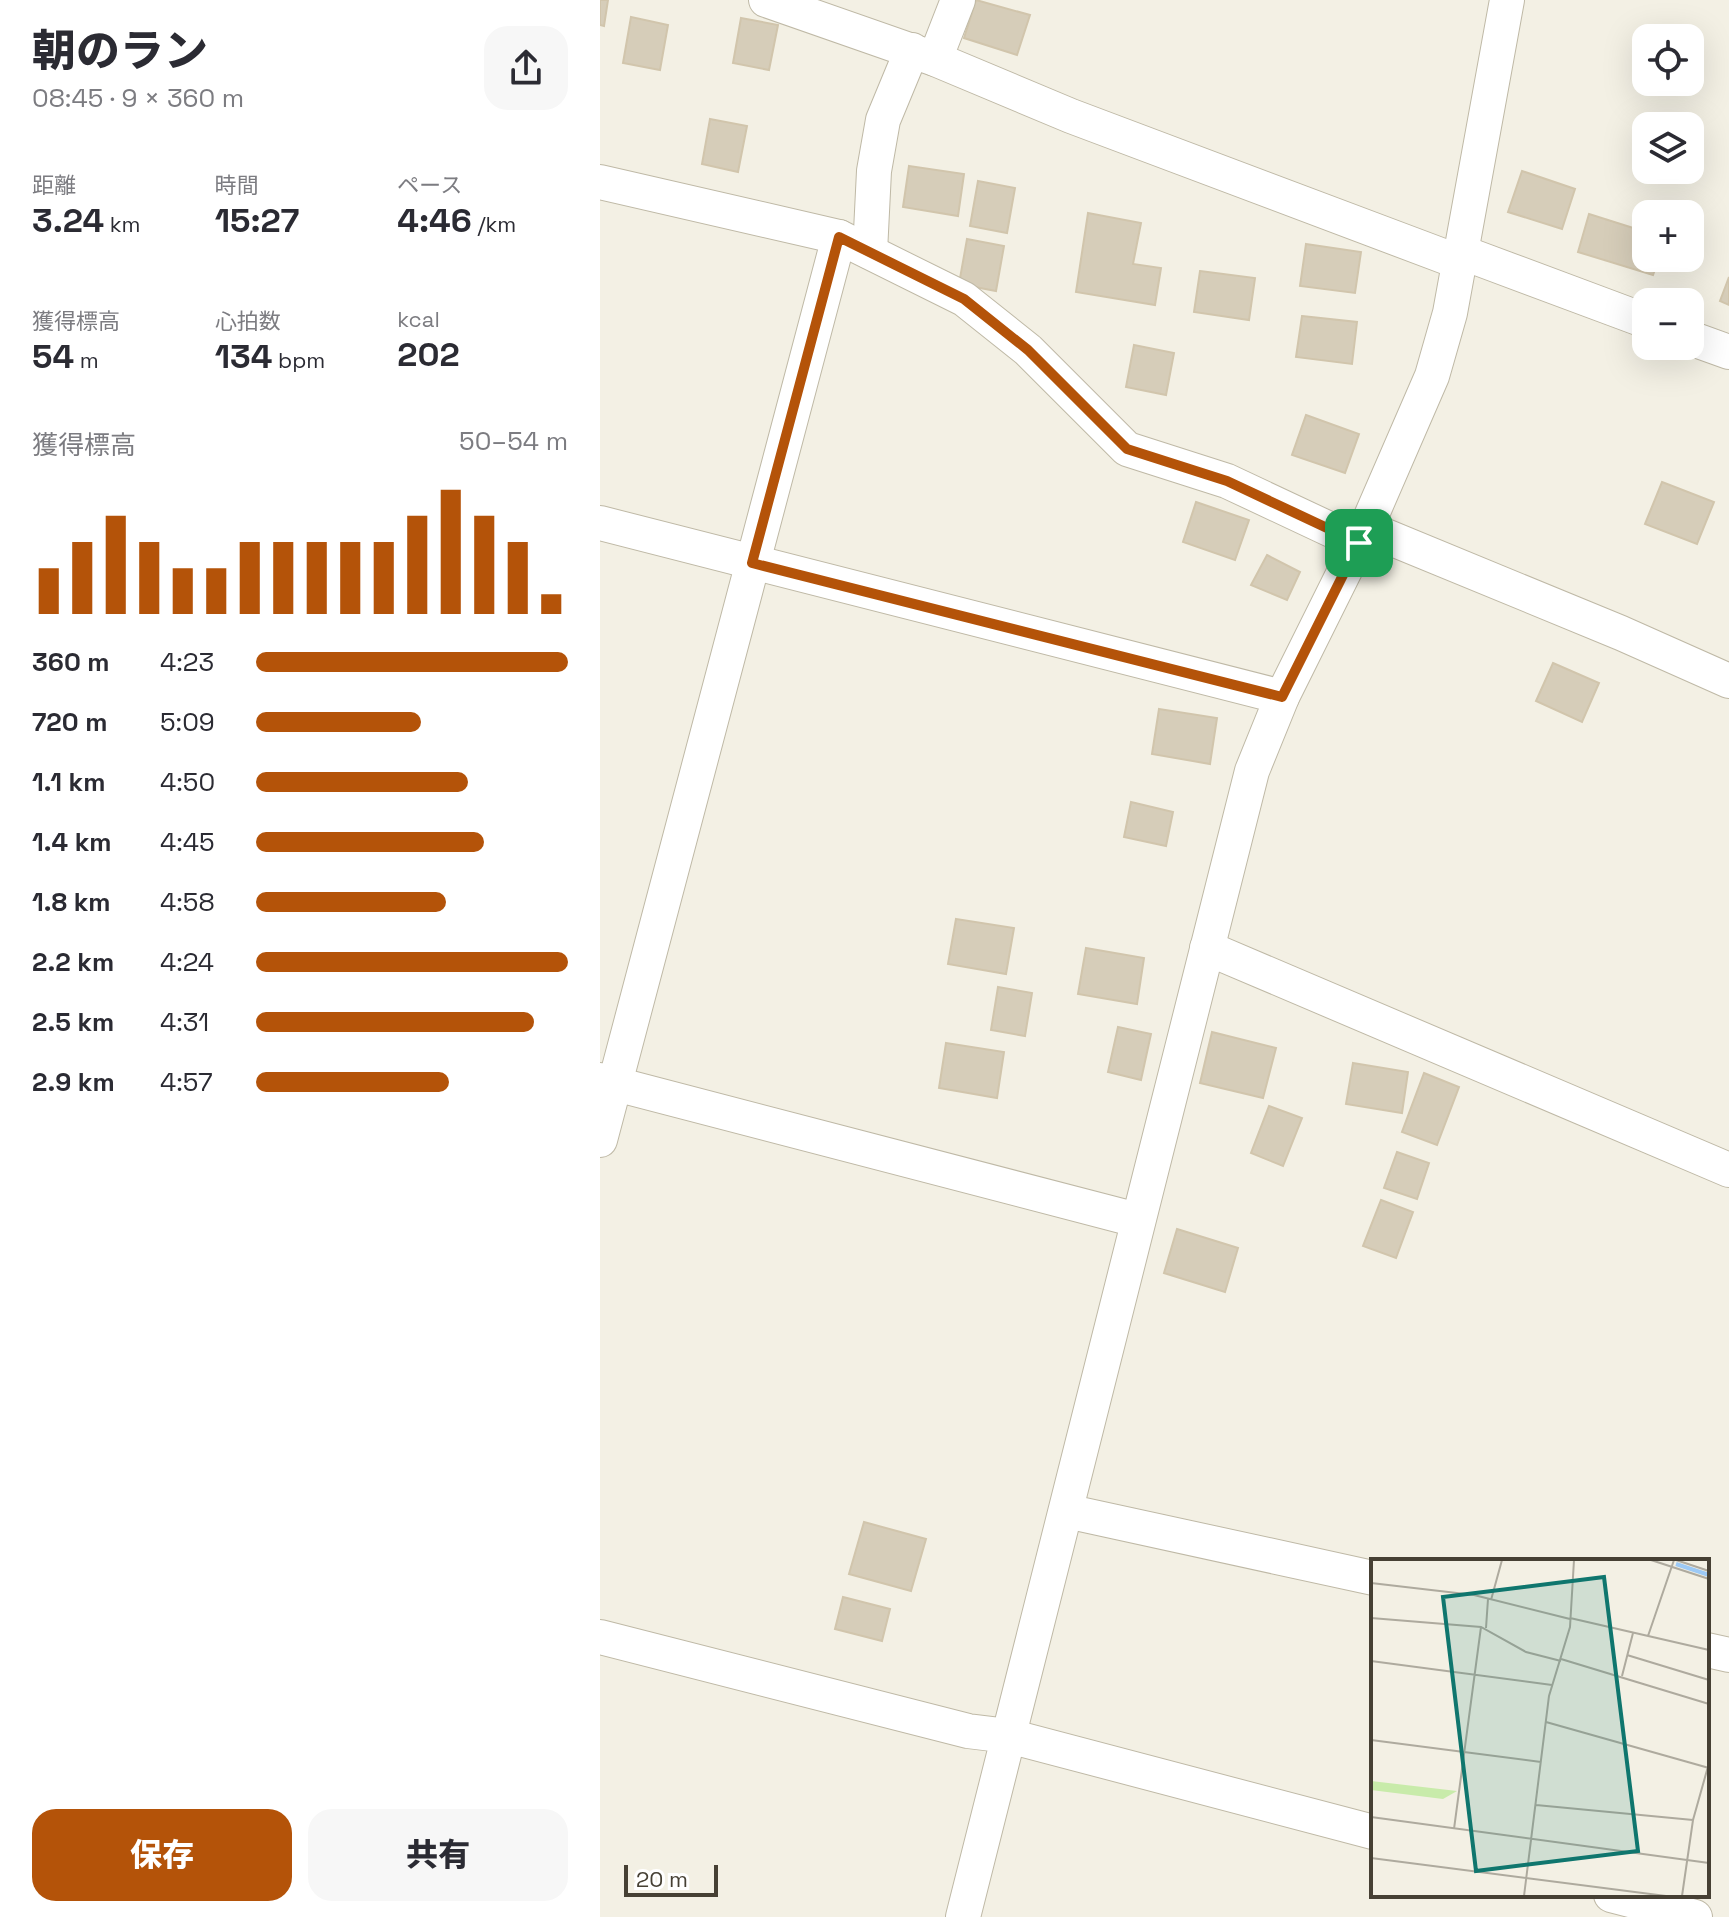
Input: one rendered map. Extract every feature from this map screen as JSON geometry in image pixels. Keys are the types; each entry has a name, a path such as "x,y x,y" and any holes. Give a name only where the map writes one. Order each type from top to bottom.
{"street":[{"path":"766,0 923,54 1071,116 1632,316"},
{"path":"870,252 874,171 883,120 958,0"},
{"path":"963,1917 1252,771 1282,697 1362,536 1432,376 1460,257 1507,0"},
{"path":"600,182 839,237 964,299 1028,350 1127,449 1227,481 1362,536 1621,633 1729,681"},
{"path":"600,1140 607,1082 752,563 839,237"},
{"path":"1704,343 1729,352"},
{"path":"600,523 1282,697"},
{"path":"1207,948 1729,1170"},
{"path":"607,1082 1137,1220"},
{"path":"1066,1511 1371,1578"},
{"path":"600,1637 968,1731 1009,1736 1371,1831"},
{"path":"1709,1650 1729,1655"},
{"path":"1619,1897 1695,1917"}],"building":[{"path":"600,0 608,0 604,26 600,25"},
{"path":"976,0 1030,15 1017,55 964,38"},
{"path":"631,17 668,25 660,70 623,63"},
{"path":"741,18 778,25 769,70 733,63"},
{"path":"710,119 747,126 738,172 702,164"},
{"path":"909,166 964,174 958,216 903,207"},
{"path":"1522,171 1575,189 1562,229 1508,212"},
{"path":"978,181 1015,188 1007,233 970,226"},
{"path":"1088,213 1141,223 1133,264 1161,268 1155,305 1076,292"},
{"path":"1589,214 1632,228 1632,269 1578,252"},
{"path":"967,239 1004,246 996,291 959,284"},
{"path":"1306,244 1361,252 1355,293 1300,286"},
{"path":"1200,271 1255,278 1249,320 1194,312"},
{"path":"1729,277 1729,305 1720,301"},
{"path":"1302,316 1357,322 1352,364 1296,357"},
{"path":"1134,345 1174,353 1166,395 1126,387"},
{"path":"1306,415 1359,434 1345,473 1292,455"},
{"path":"1662,482 1714,502 1697,544 1645,524"},
{"path":"1196,502 1249,520 1235,560 1183,542"},
{"path":"1267,555 1300,572 1287,600 1251,585"},
{"path":"1553,663 1599,683 1582,722 1536,701"},
{"path":"1159,709 1217,718 1210,764 1152,754"},
{"path":"1131,802 1173,812 1166,846 1124,837"},
{"path":"956,919 1014,928 1006,974 948,964"},
{"path":"1086,948 1144,958 1137,1004 1078,994"},
{"path":"998,987 1032,993 1025,1036 991,1030"},
{"path":"1118,1027 1151,1034 1141,1080 1108,1072"},
{"path":"1212,1032 1276,1048 1263,1098 1200,1083"},
{"path":"946,1043 1004,1052 997,1098 939,1088"},
{"path":"1353,1063 1408,1072 1402,1113 1346,1104"},
{"path":"1424,1073 1459,1087 1437,1145 1402,1132"},
{"path":"1269,1106 1302,1118 1283,1166 1251,1153"},
{"path":"1397,1152 1429,1163 1417,1199 1384,1188"},
{"path":"1381,1200 1413,1212 1396,1258 1363,1246"},
{"path":"1177,1229 1238,1248 1225,1292 1164,1273"},
{"path":"864,1522 926,1539 911,1591 849,1574"},
{"path":"843,1597 890,1609 882,1641 835,1629"}],"route":[{"path":"839,237 964,299 1028,350 1127,449 1227,481 1283,504 1359,543 1282,697 752,563 839,237"}]}
